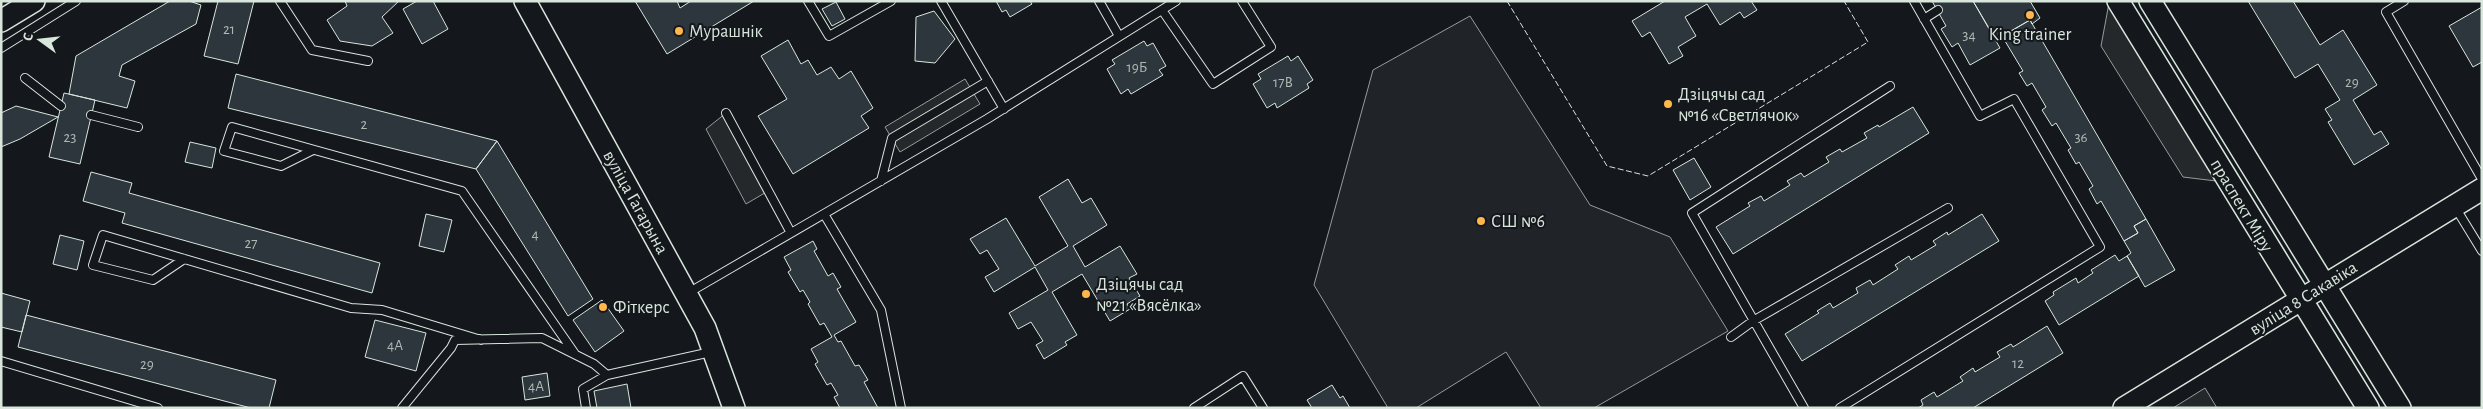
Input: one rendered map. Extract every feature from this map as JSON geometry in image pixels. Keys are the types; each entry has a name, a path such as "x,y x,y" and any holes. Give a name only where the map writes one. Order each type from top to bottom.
{"main road":[{"path":"1,21 34,1"},
{"name":"вуліца Гагарына","path":"525,1 705,328 734,408"},
{"name":"праспект Міру","path":"2118,1 2368,408"},
{"name":"праспект Міру","path":"2150,1 2400,408"},
{"name":"вуліца 8 Сакавіка","path":"2124,408 2323,284 2482,189"}],"lane":[{"path":"1,48 76,1"},
{"path":"280,1 312,50 368,61"},
{"path":"808,1 829,36 891,1"},
{"path":"941,1 1004,108"},
{"path":"1099,1 1119,36"},
{"path":"687,294 1004,108 1176,1"},
{"path":"1162,10 1213,84 1271,47 1242,1"},
{"path":"1840,408 2100,247 2014,99 1980,116 1914,1"},
{"path":"2404,1 2386,12 2482,179"},
{"path":"1924,19 1938,10"},
{"path":"25,78 61,106"},
{"path":"881,181 892,138 988,82"},
{"path":"1804,408 1692,213 1890,86"},
{"path":"726,113 791,233"},
{"path":"91,115 138,127"},
{"path":"313,150 281,166 224,151 232,127 462,192 575,354"},
{"path":"2454,206 2482,251"},
{"path":"1732,337 1753,321 1948,208"},
{"path":"824,214 881,310 901,408"},
{"path":"184,259 153,280 93,265 103,235 351,308 382,310 481,340"},
{"path":"402,408 452,348 454,340 542,338 594,364 607,375"},
{"path":"586,408 583,390 607,375 714,352"},
{"path":"1,361 158,408"},
{"path":"1194,408 1243,376 1263,408"}],"shaded area":[{"path":"2109,3 2216,181 2183,177 2101,46"},
{"name":"СШ №6","path":"1470,16 1590,205 1670,237 1728,331 1594,408 1541,408 1506,352 1416,408 1388,408 1314,285 1373,70"},
{"path":"965,79 980,104 900,152 885,127"},
{"path":"726,113 768,191 746,204 706,129"},
{"path":"2205,388 2217,408 2173,408"}],"building":[{"path":"170,1 189,1 201,5 196,24 122,65 119,76 135,81 127,108 69,94 76,56"},
{"path":"218,1 254,1 238,64 204,56"},
{"path":"345,1 399,1 382,17 393,33 372,46 340,41 327,20 347,6"},
{"path":"417,1 433,1 448,29 422,44 403,9"},
{"name":"Мурашнік","path":"635,1 677,1 680,8 691,1 754,1 667,54"},
{"path":"996,1 1030,1 1032,4 1010,17 1006,10 1002,12"},
{"path":"1665,1 1751,1 1757,10 1744,18 1740,12 1720,25 1707,4 1685,17 1696,36 1678,47 1683,56 1669,64 1650,32 1642,37 1632,21"},
{"path":"1932,1 1973,1 2000,48 1970,65 1958,43 1952,47 1941,29 1946,26"},
{"path":"1973,1 2030,1 2040,18 2032,24 2030,20 1996,40"},
{"path":"2248,1 2293,1 2320,45 2343,30 2377,85 2353,100 2374,135 2381,131 2389,144 2354,165 2328,122 2332,120 2325,109 2340,100 2318,64 2295,78"},
{"path":"836,2 845,19 832,26 822,9"},
{"path":"2482,7 2482,62 2473,67 2449,26"},
{"path":"934,11 955,39 935,63 915,61 916,17"},
{"path":"2030,20 2146,219 2134,226 2138,233 2124,241 2101,201 2097,204 2089,189 2093,186 2079,162 2076,164 2068,150 2071,148 2056,123 2052,126 2042,110 2046,107 2032,83 2027,86 2019,73 2023,71 2002,36"},
{"path":"788,40 801,64 808,60 817,75 831,67 839,79 851,71 873,108 861,116 869,128 793,174 758,116 787,99 761,56"},
{"path":"1144,41 1147,46 1153,43 1166,66 1159,70 1163,75 1131,94 1128,89 1121,94 1107,69 1115,64 1112,60"},
{"path":"1288,56 1291,61 1298,56 1313,80 1307,84 1309,88 1277,108 1275,103 1267,108 1253,84 1261,79 1258,74"},
{"path":"236,74 497,141 476,169 228,108"},
{"path":"64,93 95,100 80,164 49,157"},
{"path":"16,106 58,117 20,139 1,147 1,113"},
{"path":"1913,107 1929,133 1733,254 1716,227 1750,206 1748,203 1761,196 1764,201 1790,185 1787,181 1801,173 1804,177 1829,162 1826,157 1840,149 1842,152 1867,138 1864,133 1878,125 1879,127"},
{"path":"497,141 593,299 568,316 476,169"},
{"path":"190,142 216,148 212,168 185,162"},
{"path":"1694,158 1711,187 1690,200 1673,170"},
{"path":"91,172 132,183 129,193 380,263 372,293 122,223 125,213 83,201"},
{"path":"1068,179 1082,203 1091,198 1107,225 1073,246 1085,267 1120,246 1137,274 1129,278 1140,296 1127,304 1130,309 1110,321 1082,274 1052,292 1077,335 1065,342 1067,345 1044,359 1036,345 1043,341 1031,322 1018,329 1009,313 1048,290 1035,267 994,292 985,277 999,269 987,250 980,254 970,239 1006,218 1035,266 1068,246 1039,197"},
{"path":"426,214 452,220 444,252 419,246"},
{"path":"1982,214 1999,241 1802,361 1785,334 1819,313 1817,311 1830,303 1833,308 1858,293 1856,288 1870,280 1873,285 1898,269 1895,265 1909,256 1911,260 1936,245 1933,241 1947,232 1948,235"},
{"path":"2146,219 2175,270 2145,287 2127,256 2131,253 2124,241 2138,233 2134,226"},
{"path":"60,235 84,241 77,270 53,264"},
{"path":"813,241 817,249 814,251 828,276 833,273 841,287 837,289 856,322 834,335 838,342 841,341 855,366 859,365 868,380 864,382 878,408 840,408 834,397 838,395 831,383 827,385 815,364 818,362 811,349 832,337 824,323 820,325 808,304 810,302 803,290 800,292 788,272 791,270 784,257"},
{"path":"2115,255 2119,261 2127,256 2139,276 2059,325 2045,301 2054,295 2053,292 2076,278 2078,283 2093,273 2091,270"},
{"path":"1,293 30,301 22,332 1,327"},
{"path":"602,300 624,331 595,352 573,320"},
{"path":"26,315 276,380 269,408 251,408 18,347"},
{"path":"375,320 426,333 416,371 365,357"},
{"path":"2047,326 2063,353 1973,408 1918,408 1923,405 1921,400 1934,392 1937,397 1963,381 1960,377 1973,368 1975,372 2000,357 1997,352 2011,344 2013,347"},
{"path":"547,373 550,396 525,400 522,377"},
{"path":"627,384 631,408 597,408 594,391"},
{"path":"1332,385 1340,398 1343,396 1350,408 1312,408 1307,400"}],"fence":[{"path":"1507,1 1607,166 1648,176 1868,42 1844,1"}],"place":[{"name":"King trainer","path":"2030,15"},
{"name":"Мурашнік","path":"679,31"},
{"name":"Дзіцячы сад №16 «Светлячок»","path":"1668,104"},
{"name":"СШ №6","path":"1481,221"},
{"name":"Дзіцячы сад №21 «Вясёлка»","path":"1086,294"},
{"name":"Фіткерс","path":"603,307"}]}
